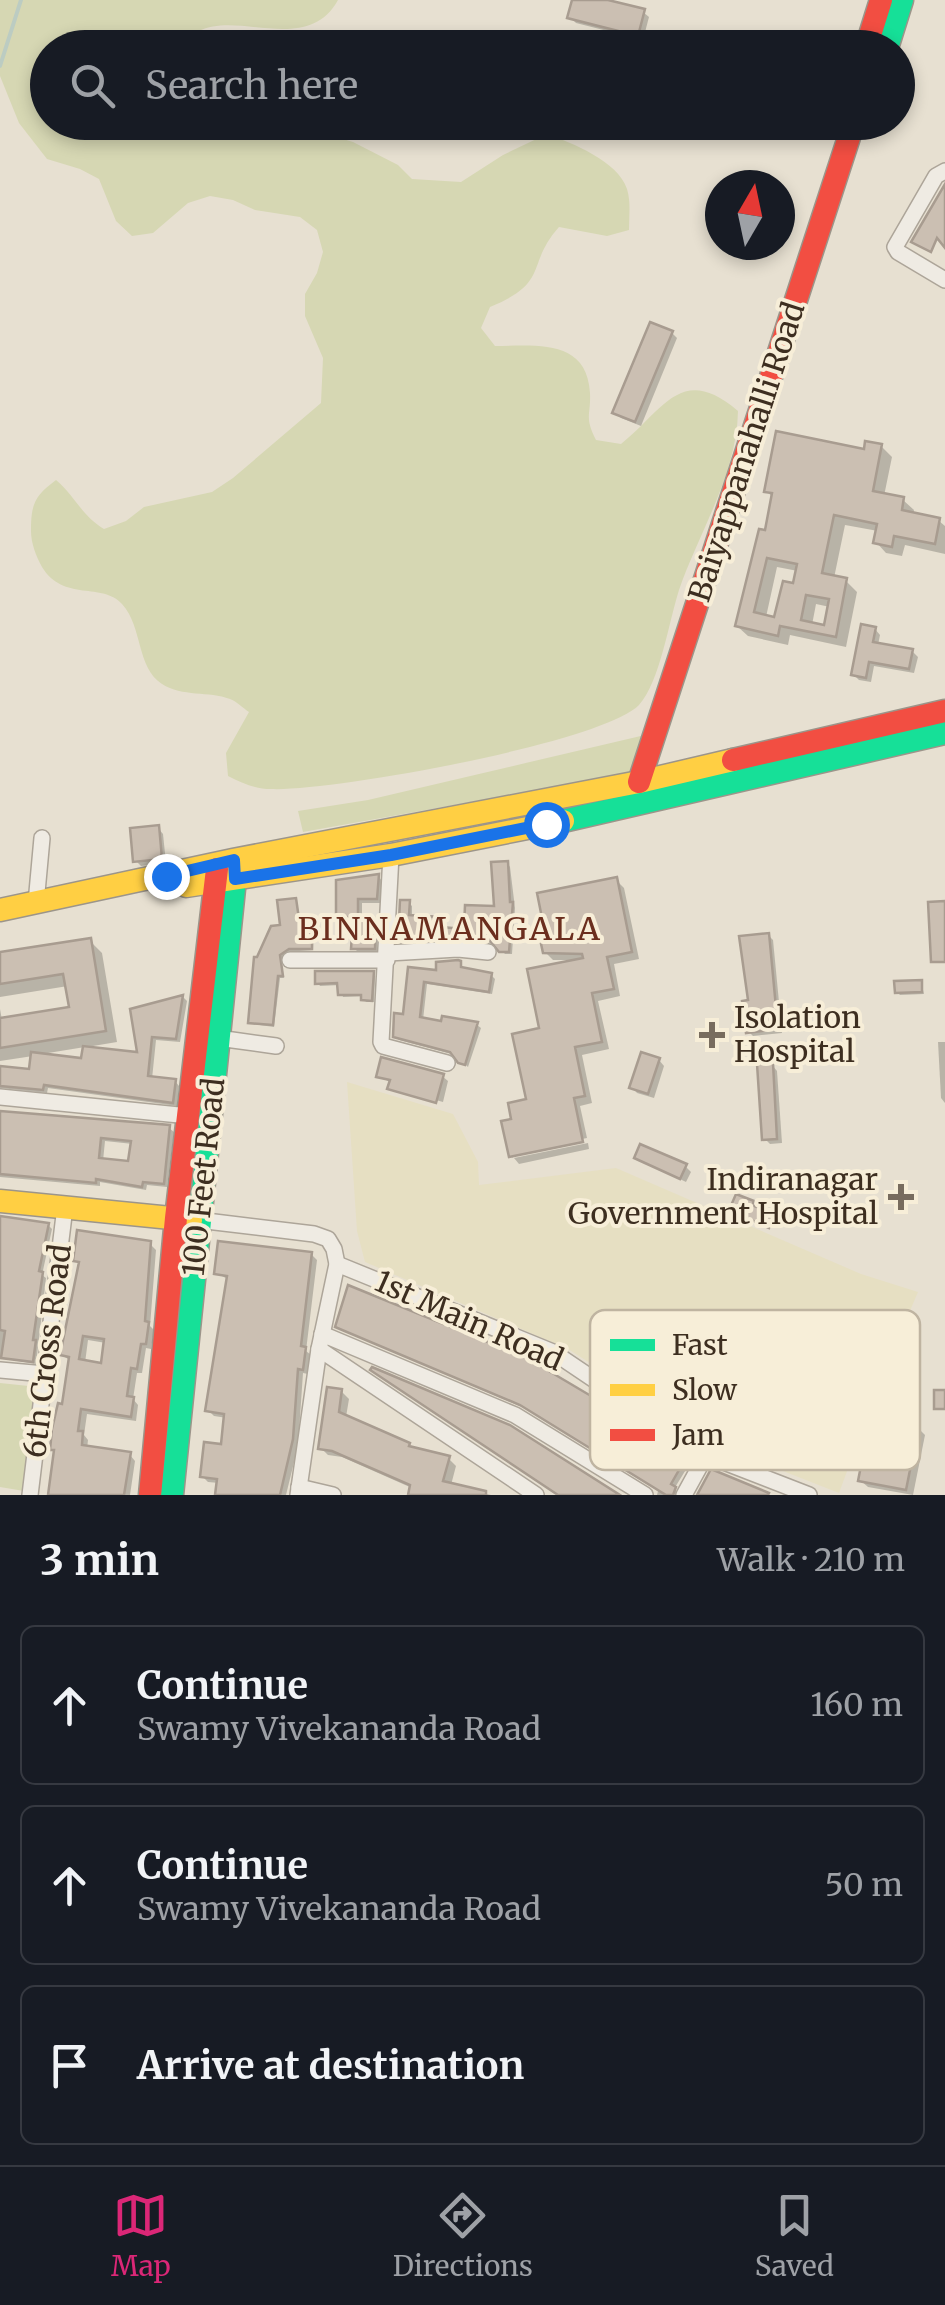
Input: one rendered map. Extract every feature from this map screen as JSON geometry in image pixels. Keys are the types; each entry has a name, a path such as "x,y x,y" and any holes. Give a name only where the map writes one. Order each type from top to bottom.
{"main road":[{"path":"872,30 881,0"},
{"path":"881,30 890,0"},
{"path":"893,30 902,0"},
{"path":"806,273 813,222 838,140"},
{"name":"Baiyappanahalli Road","path":"639,782 849,140"},
{"path":"806,273 833,226 859,140"},
{"path":"0,926 226,871 945,711"},
{"path":"0,910 226,871 391,855 634,807 945,734"},
{"name":"100 Feet Road","path":"150,1495 187,1219 218,1038 226,871"},
{"name":"100 Feet Road","path":"172,1495 189,1116 226,871"},
{"path":"0,1201 187,1219"}],"street":[{"path":"945,171 936,176 895,247 945,280"},
{"path":"36,903 42,838"},
{"path":"391,855 383,1046 448,1063"},
{"path":"290,960 388,957 458,948 488,952"},
{"path":"218,1038 276,1046"},
{"path":"0,1098 189,1116"},
{"name":"6th Cross Road","path":"30,1495 65,1207"},
{"path":"187,1219 314,1234 328,1239 334,1249 337,1264 320,1341 298,1491 332,1495"},
{"name":"1st Main Road","path":"337,1264 553,1352 590,1377"},
{"path":"320,1341 536,1495"},
{"path":"320,1341 515,1415 590,1461"},
{"path":"0,1370 45,1374"},
{"path":"604,1470 645,1495"},
{"path":"684,1495 698,1470"},
{"name":"1st Main Road","path":"745,1470 809,1495"}],"shaded area":[{"path":"347,1082 453,1114 478,1162 479,1185 616,1168 861,1274 918,1292 910,1310 590,1310 590,1363 568,1349 365,1262 357,1231"},
{"path":"780,1470 847,1470 839,1493"}],"green space":[{"path":"0,0 338,0 325,16 291,29 233,25 202,30 30,30 30,137 19,123 0,76"},
{"path":"32,140 346,140 398,165 412,179 461,182 534,140 564,140 593,154 614,170 627,189 629,230 607,236 559,227 530,281 490,307 481,328 495,346 542,346 569,354 580,362 587,375 589,421 596,440 621,444 661,406 687,391 718,397 738,411 724,480 679,590 653,682 639,705 615,720 574,735 403,774 271,789 254,787 228,776 226,753 249,712 230,699 178,691 154,677 122,604 104,594 61,584 42,567 32,540 32,513 39,496 56,480 104,529 126,521 144,507 212,492 321,403 323,358 305,316 305,294 323,252 317,230 300,217 255,210 233,200 210,196 188,203 153,233 132,236 116,221 99,179 47,159"},
{"path":"645,735 632,773 303,832 298,811 368,800"},
{"path":"0,1383 38,1387 24,1491 0,1487"}],"building":[{"path":"572,0 608,0 645,9 640,30 614,30 567,18"},
{"path":"945,184 945,248 937,238 931,252 911,242"},
{"path":"650,322 673,331 635,422 612,413"},
{"path":"776,431 864,449 865,441 882,444 873,491 904,497 902,510 940,518 935,544 894,536 892,547 873,543 877,524 834,515 822,573 847,578 836,637 780,626 778,636 735,626 759,529 765,530 772,493 764,492","holes":["767,558 797,564 793,583 783,581 774,617 754,612","806,595 829,599 824,625 801,620"]},
{"path":"861,624 876,627 873,642 913,649 909,669 869,662 866,678 851,675"},
{"path":"159,825 162,859 133,862 130,828"},
{"path":"508,861 513,902 509,952 499,952 490,941 398,941 400,900 410,900 409,915 442,917 441,927 464,929 465,905 494,906 491,862"},
{"path":"379,874 377,899 358,899 358,917 336,917 336,880"},
{"path":"617,877 632,952 607,957 614,989 592,993 602,1042 575,1047 585,1096 574,1098 583,1142 509,1157 501,1121 511,1119 508,1103 526,1099 512,1034 539,1028 527,969 583,958 582,954 543,953 540,939 546,938 537,893"},
{"path":"296,898 299,919 312,919 312,949 289,949 280,955 283,976 278,976 273,1025 248,1023 254,957 271,926 280,925 277,900"},
{"path":"945,901 945,962 931,962 928,902"},
{"path":"353,919 376,920 375,949 351,949"},
{"path":"769,933 778,1029 746,1033 742,1001 748,1000 739,936"},
{"path":"91,938 106,1031 0,1048 0,1018 69,1007 63,974 0,984 0,952"},
{"path":"458,960 461,967 492,973 489,992 424,982 420,1017 478,1022 465,1065 458,1063 450,1052 393,1037 394,1013 403,1014 408,967 436,970 436,962"},
{"path":"315,971 374,971 372,1001 361,1000 361,995 338,995 337,983 315,984"},
{"path":"922,980 922,992 895,993 894,981"},
{"path":"183,995 176,1039 152,1037 148,1076 176,1079 173,1103 44,1085 43,1090 0,1086 0,1066 29,1069 31,1052 81,1058 83,1046 137,1052 130,1009"},
{"path":"641,1052 660,1058 648,1094 629,1088"},
{"path":"381,1057 444,1074 436,1103 387,1089 390,1080 376,1077"},
{"path":"773,1063 777,1139 762,1140 757,1064"},
{"path":"0,1111 170,1125 164,1184 143,1182 142,1187 96,1179 96,1183 0,1174","holes":["101,1138 131,1141 128,1161 99,1158"]},
{"path":"640,1144 687,1164 680,1179 634,1158"},
{"path":"736,1194 774,1214 769,1228 729,1210"},
{"path":"0,1216 49,1223 39,1271 43,1272 33,1362 1,1358 5,1331 0,1330"},
{"path":"77,1230 151,1241 145,1321 149,1322 137,1369 131,1368 127,1396 134,1397 131,1417 81,1409 78,1431 83,1431 82,1445 131,1452 124,1495 48,1495 54,1450 50,1450 52,1429 58,1403 62,1404 69,1357 60,1355 79,1262 73,1261","holes":["83,1336 104,1339 101,1363 79,1359"]},
{"path":"218,1241 312,1252 301,1346 306,1347 303,1370 298,1369 293,1439 280,1495 215,1495 217,1479 200,1477 204,1442 221,1444 224,1414 205,1411 227,1276 214,1274"},
{"path":"348,1285 527,1358 590,1395 590,1448 520,1405 335,1327"},
{"path":"372,1367 510,1425 620,1495 558,1495 370,1370"},
{"path":"327,1387 342,1389 339,1412 410,1443 409,1446 450,1456 443,1481 486,1491 486,1495 408,1495 410,1485 332,1451 318,1449"},
{"path":"934,1390 945,1390 945,1409 934,1409"},
{"path":"625,1470 679,1470 671,1484 676,1487 673,1495 666,1495"},
{"path":"710,1470 769,1493 768,1495 697,1495"},
{"path":"860,1470 910,1470 906,1490 858,1481"}],"waterway":[{"path":"0,66 21,0"}],"traffic: fast":[{"path":"893,30 902,0"},
{"path":"563,821 945,733"},
{"path":"172,1495 234,863"}],"traffic: slow":[{"path":"0,910 733,760"},
{"path":"186,886 391,855 563,821"},
{"path":"0,1201 191,1220"}],"traffic: jam":[{"path":"872,30 881,0"},
{"path":"639,782 848,140"},
{"path":"733,760 945,711"},
{"path":"150,1495 176,1218 217,869"}],"place":[{"name":"Isolation Hospital","path":"712,1035"},
{"name":"Indiranagar Government Hospital","path":"901,1197"}],"district":[{"name":"BINNAMANGALA","path":"450,929"}],"route":[{"path":"166,876 234,860 235,879 391,855 546,824"}]}
